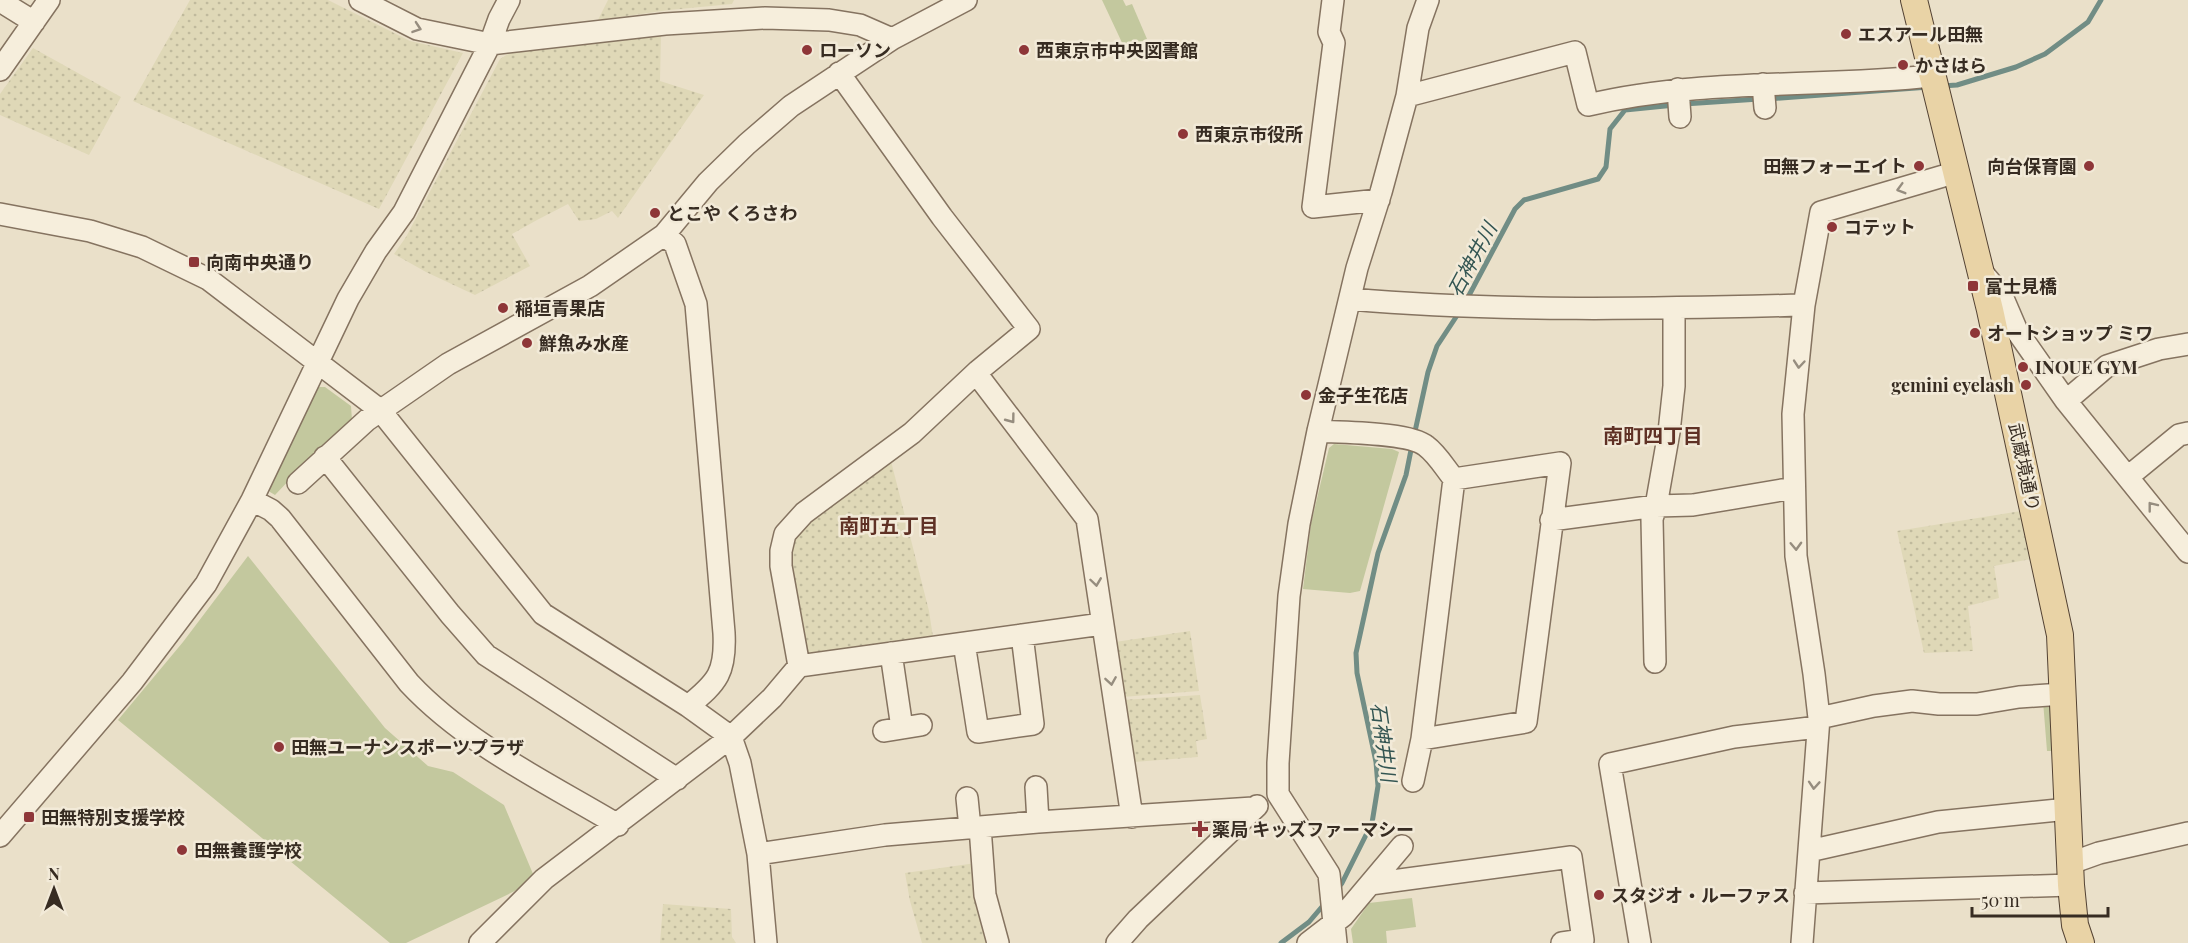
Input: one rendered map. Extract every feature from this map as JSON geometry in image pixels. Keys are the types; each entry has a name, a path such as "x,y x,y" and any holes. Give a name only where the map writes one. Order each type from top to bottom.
{"main road":[{"name":"武蔵境通り","path":"1914,0 2012,405 2060,635 2071,874 2075,926 2081,943"}],"street":[{"path":"0,70 49,0"},
{"path":"0,836 132,682 206,584 252,501 348,299 376,251 404,212 490,44 509,0"},
{"path":"298,483 380,410 448,364 590,286 664,235 708,183 747,144 791,106 892,39 966,0"},
{"path":"1333,0 1329,32 1334,43 1313,207 1379,200"},
{"path":"1334,928 1329,874 1278,794 1289,596 1299,524 1318,431 1357,268 1379,200 1407,96 1418,28 1428,0"},
{"path":"0,1 34,22"},
{"path":"363,1 417,29 490,44 665,24 769,9 860,25 892,39"},
{"path":"1407,96 1575,52 1588,105 1623,97 1763,84 1851,82 1935,88"},
{"path":"799,666 781,566 781,551 785,534 804,513 912,433 978,371 1029,329 942,217 838,73"},
{"path":"1763,84 1765,108"},
{"path":"1678,91 1680,117"},
{"path":"1802,943 1819,722 1815,674 1796,556 1793,414 1804,305 1821,212 1957,172"},
{"path":"0,214 90,231 142,247 208,279 380,410 543,615 688,706 731,737 740,763 758,854 766,943"},
{"path":"664,235 675,244 696,304 724,633 723,666 707,691 688,706"},
{"path":"1981,271 2002,297 2017,331 2066,401 2188,552"},
{"path":"1350,299 1480,306 1674,309 1804,305"},
{"path":"1655,662 1652,519 1670,432 1674,387 1674,309"},
{"path":"2066,401 2106,366 2158,349 2188,344"},
{"path":"978,371 979,377 1087,519 1132,817"},
{"path":"1318,431 1414,440 1428,447 1454,479 1422,739 1413,781"},
{"path":"2128,476 2179,435 2188,433"},
{"path":"325,457 442,604 486,655 677,779"},
{"path":"1422,739 1526,722 1560,463 1454,479"},
{"path":"1551,520 1656,506 1692,505 1794,488"},
{"path":"252,501 271,510 279,518 409,683 429,704 461,731 618,825"},
{"path":"480,943 544,879 731,737 772,698 799,666 1102,624"},
{"path":"964,643 978,732 1033,724 1022,635"},
{"path":"891,653 902,728"},
{"path":"1640,943 1610,764 1734,737 1819,722 1874,706 1912,701 1977,704 2019,697 2063,694"},
{"path":"1036,787 1038,822"},
{"path":"1117,943 1138,919 1253,808 1278,794"},
{"path":"968,798 975,827 985,895 998,943"},
{"path":"758,854 885,835 1253,808"},
{"path":"1809,851 1938,822 2068,809"},
{"path":"1805,893 2071,874 2099,854 2188,833"},
{"path":"1308,943 1334,928 1402,846"},
{"path":"1370,884 1571,857 1583,940 1562,943"}],"shaded area":[{"path":"190,0 328,0 410,41 463,53 379,209 133,101"},
{"path":"608,0 734,0 732,4 598,20"},
{"path":"661,35 660,81 704,95 618,218 612,211 596,219 579,221 568,204 537,220 512,234 530,266 475,295 394,254 406,237 500,59 513,51"},
{"path":"33,48 121,97 89,155 0,115 0,94"},
{"path":"891,461 929,611 933,637 808,655 800,651 788,555 797,533 804,523"},
{"path":"2021,511 2031,559 1994,566 1999,598 1968,606 1973,651 1924,653 1897,531"},
{"path":"1190,631 1199,691 1122,697 1115,642"},
{"path":"1200,695 1207,739 1196,741 1198,757 1134,762 1123,700"},
{"path":"976,863 990,943 922,943 905,873"},
{"path":"663,904 731,909 732,937 736,943 660,943"}],"green space":[{"path":"1102,0 1123,0 1126,6 1132,4 1147,39 1125,49"},
{"path":"316,387 325,387 351,406 352,420 314,454 275,495 270,492 269,488"},
{"path":"1334,444 1392,449 1399,452 1360,591 1350,593 1303,589 1311,524 1329,448"},
{"name":"田無ユーナンスポーツプラザ","path":"248,556 385,728 428,766 453,772 504,805 536,881 406,943 390,943 118,720 183,642"},
{"path":"2043,701 2053,708 2055,751 2047,751"},
{"path":"1412,898 1416,927 1386,931 1387,943 1353,943 1351,929 1369,903"}],"waterway":[{"name":"石神井川","path":"1942,86 1957,85 2016,67 2045,54 2088,22 2101,0"},
{"name":"石神井川","path":"1768,99 1929,87"},
{"name":"石神井川","path":"1684,104 1759,99"},
{"name":"石神井川","path":"1466,301 1515,209 1524,200 1598,179 1606,167 1610,129 1625,110 1675,105"},
{"name":"石神井川","path":"1414,436 1428,372 1437,346 1460,311"},
{"name":"石神井川","path":"1336,890 1342,883 1372,823 1378,786 1376,762 1357,673 1356,653 1378,553 1406,475 1412,445"},
{"name":"石神井川","path":"1281,943 1309,922 1326,902"}],"place":[{"name":"エスアール田無","path":"1846,34"},
{"name":"ローソン","path":"807,50"},
{"name":"西東京市中央図書館","path":"1024,50"},
{"name":"かさはら","path":"1903,65"},
{"name":"西東京市役所","path":"1183,134"},
{"name":"田無フォーエイト","path":"1919,166"},
{"name":"向台保育園","path":"2089,166"},
{"name":"とこや くろさわ","path":"655,213"},
{"name":"コテット","path":"1832,227"},
{"name":"向南中央通り","path":"194,262"},
{"name":"富士見橋","path":"1973,286"},
{"name":"稲垣青果店","path":"503,308"},
{"name":"オートショップ ミワ","path":"1975,333"},
{"name":"鮮魚み水産","path":"527,343"},
{"name":"INOUE GYM","path":"2023,367"},
{"name":"gemini eyelash","path":"2026,385"},
{"name":"金子生花店","path":"1306,395"},
{"name":"田無ユーナンスポーツプラザ","path":"279,747"},
{"name":"田無特別支援学校","path":"29,817"},
{"name":"薬局 キッズファーマシー","path":"1200,829"},
{"name":"田無養護学校","path":"182,850"},
{"name":"スタジオ・ルーファス","path":"1599,895"}],"district":[{"name":"南町四丁目","path":"1653,434"},
{"name":"南町五丁目","path":"889,524"}]}
